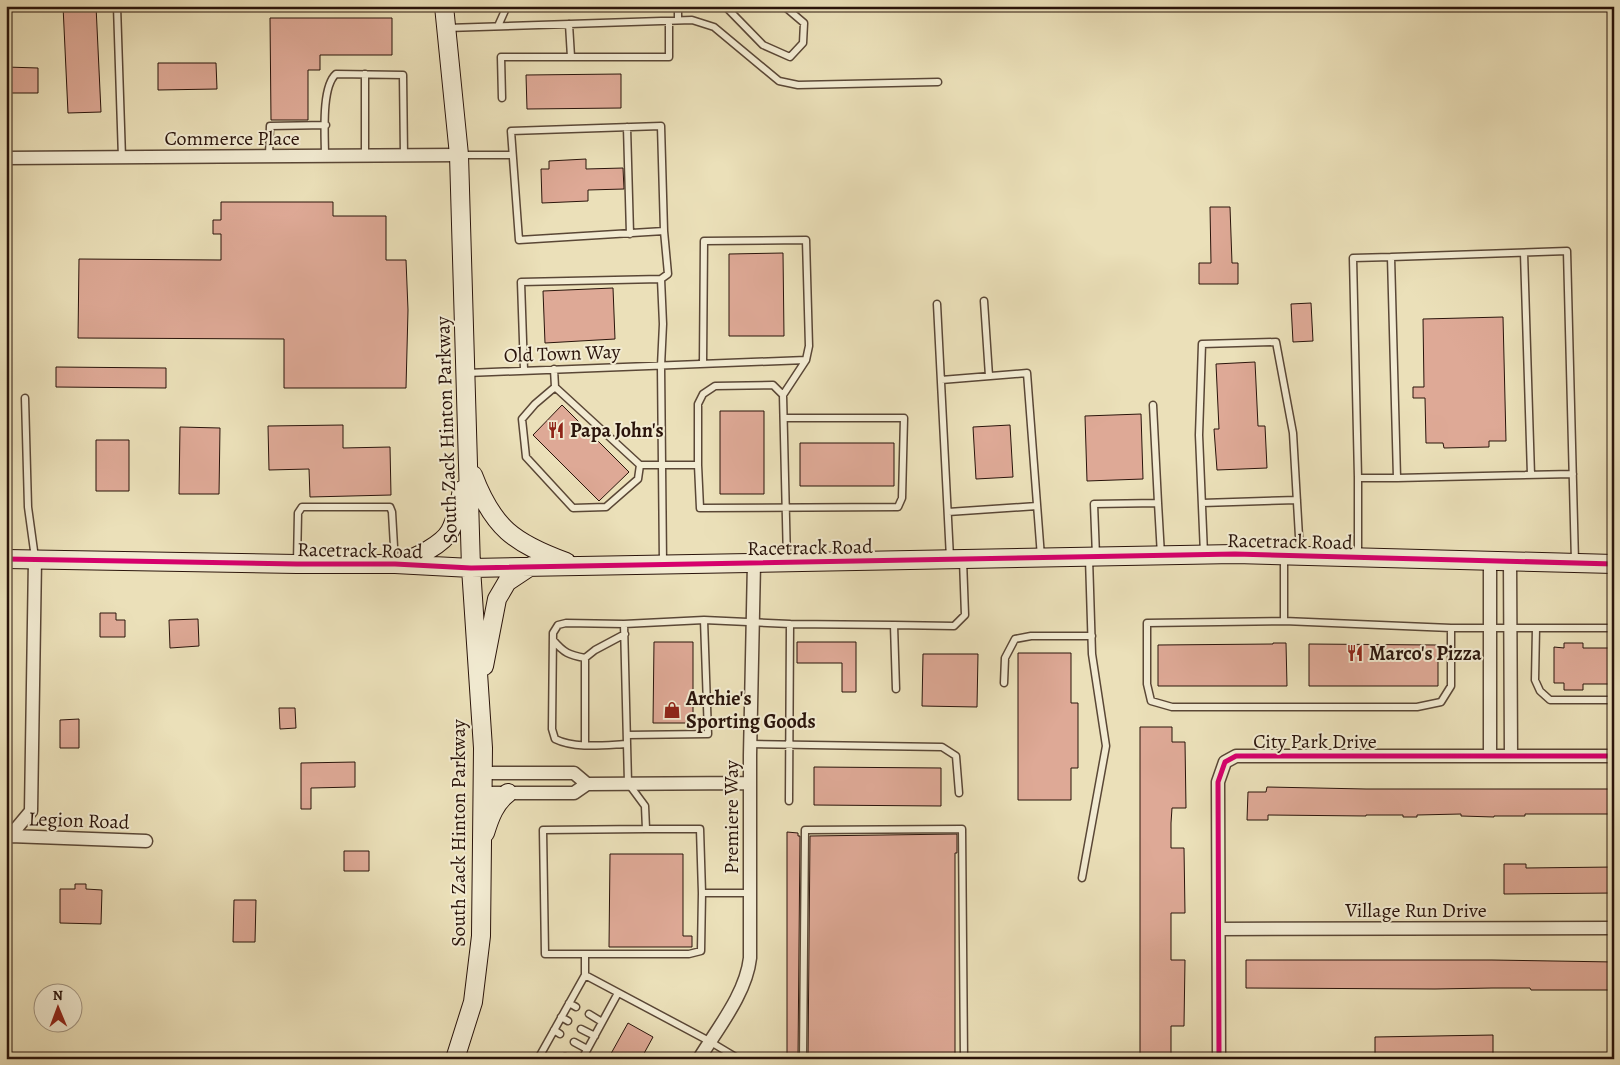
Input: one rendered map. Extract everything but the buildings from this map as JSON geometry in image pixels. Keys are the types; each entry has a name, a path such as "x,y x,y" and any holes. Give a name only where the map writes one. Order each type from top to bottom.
{"street":[{"name":"South Zack Hinton Parkway","path":"444,6 459,155 471,568 483,748 481,773 481,936 473,1002 455,1059"},
{"name":"Commerce Place","path":"6,158 459,155"},
{"path":"395,564 415,558 449,533 458,510 468,463"},
{"path":"468,463 480,494 494,517 508,533 544,554 576,566"},
{"name":"Racetrack Road","path":"6,559 395,564 471,568 1204,555 1614,564"},
{"name":"Legion Road","path":"8,837 31,811 35,559"},
{"path":"1490,561 1490,756"},
{"path":"1510,561 1511,756"},
{"name":"Premiere Way","path":"699,1059 739,993 748,970 750,952 750,744 754,563"},
{"path":"479,696 497,599 506,582 532,566"},
{"name":"City Park Drive","path":"1220,1059 1218,782 1225,762 1236,756 1614,756"},
{"path":"481,773 574,773 587,784"},
{"path":"481,793 574,793 587,784 750,783"},
{"path":"482,845 490,817 500,799 508,793"},
{"name":"Legion Road","path":"8,837 146,841"},
{"name":"Village Run Drive","path":"1219,929 1614,928"}],"lane":[{"path":"117,6 122,158"},
{"path":"498,26 508,6"},
{"path":"678,6 678,20"},
{"path":"725,6 762,45 790,57 803,43 804,23 784,6"},
{"path":"446,28 692,20 714,27 779,80 798,85 938,82"},
{"path":"502,98 501,57 669,57 669,21"},
{"path":"570,24 571,57"},
{"path":"325,156 327,91 332,78 336,74 366,74 404,75 404,156"},
{"path":"365,156 366,74"},
{"path":"269,156 270,126 326,125"},
{"path":"524,370 521,282 661,279 668,274 664,231 661,126 511,132 519,240 664,231"},
{"path":"627,127 630,234"},
{"path":"459,155 512,154"},
{"path":"703,364 704,241 806,240 809,346 806,360 783,395 788,562"},
{"path":"1358,557 1353,258 1567,251 1575,563"},
{"path":"1524,252 1531,475"},
{"path":"1391,257 1397,478"},
{"path":"661,279 663,324 661,366 664,564"},
{"path":"984,301 990,376"},
{"path":"627,744 585,745 562,742 555,739 552,729 553,633 558,625 566,623 624,624 704,620 790,624 954,626 965,615 948,512 937,304"},
{"path":"1204,555 1199,436 1202,344 1276,342 1293,433 1297,500 1284,621"},
{"name":"Old Town Way","path":"466,373 806,360"},
{"path":"554,369 555,387 640,465 698,465"},
{"path":"941,380 1027,373 1042,558"},
{"path":"783,395 773,385 715,386 703,394 698,404 700,508 898,507 902,498 904,418 785,418"},
{"path":"555,387 535,404 522,419 526,457 573,508 606,507 638,479 640,465"},
{"path":"26,398 28,507 35,559"},
{"path":"1153,405 1161,556"},
{"path":"1358,478 1573,474"},
{"path":"1202,503 1297,500"},
{"path":"1082,878 1106,746 1092,654 1094,504 1158,503"},
{"path":"948,512 1037,506"},
{"path":"297,564 298,513 302,507 390,507 392,512 395,564"},
{"path":"627,735 708,734 704,620"},
{"path":"1451,628 1451,686 1441,702 1417,707 1172,707 1151,701 1147,684 1146,622 1284,621 1490,629 1614,628"},
{"path":"624,624 628,783 645,806 646,829"},
{"path":"789,801 790,624"},
{"path":"894,625 896,689"},
{"path":"1536,628 1535,680 1540,691 1550,700 1614,700"},
{"path":"553,640 569,655 585,658 595,650 625,634"},
{"path":"1004,683 1004,658 1015,639 1031,636 1092,636"},
{"path":"585,658 585,745"},
{"path":"750,744 942,747 956,756 958,793"},
{"path":"646,829 700,829 701,951 688,954 545,954 543,830 646,829"},
{"path":"803,1059 805,830 962,829 964,1059"},
{"path":"702,893 750,893"},
{"path":"538,1059 548,1048 554,1030 584,975 584,954"},
{"path":"584,975 709,1041 739,1059"},
{"path":"582,1059 618,993"},
{"path":"569,1003 576,1007"},
{"path":"589,1014 602,1022"},
{"path":"561,1017 568,1021"},
{"path":"581,1029 595,1036"},
{"path":"554,1030 560,1034"},
{"path":"574,1042 587,1050"}],"cycle path":[{"path":"6,559 395,564 471,568 1235,554 1614,564"},
{"path":"1219,1059 1218,782 1225,762 1236,756 1614,756"}],"place":[{"name":"Papa John's","path":"556,430"},
{"name":"Marco's Pizza","path":"1355,653"},
{"name":"Archie's Sporting Goods","path":"672,710"}]}
